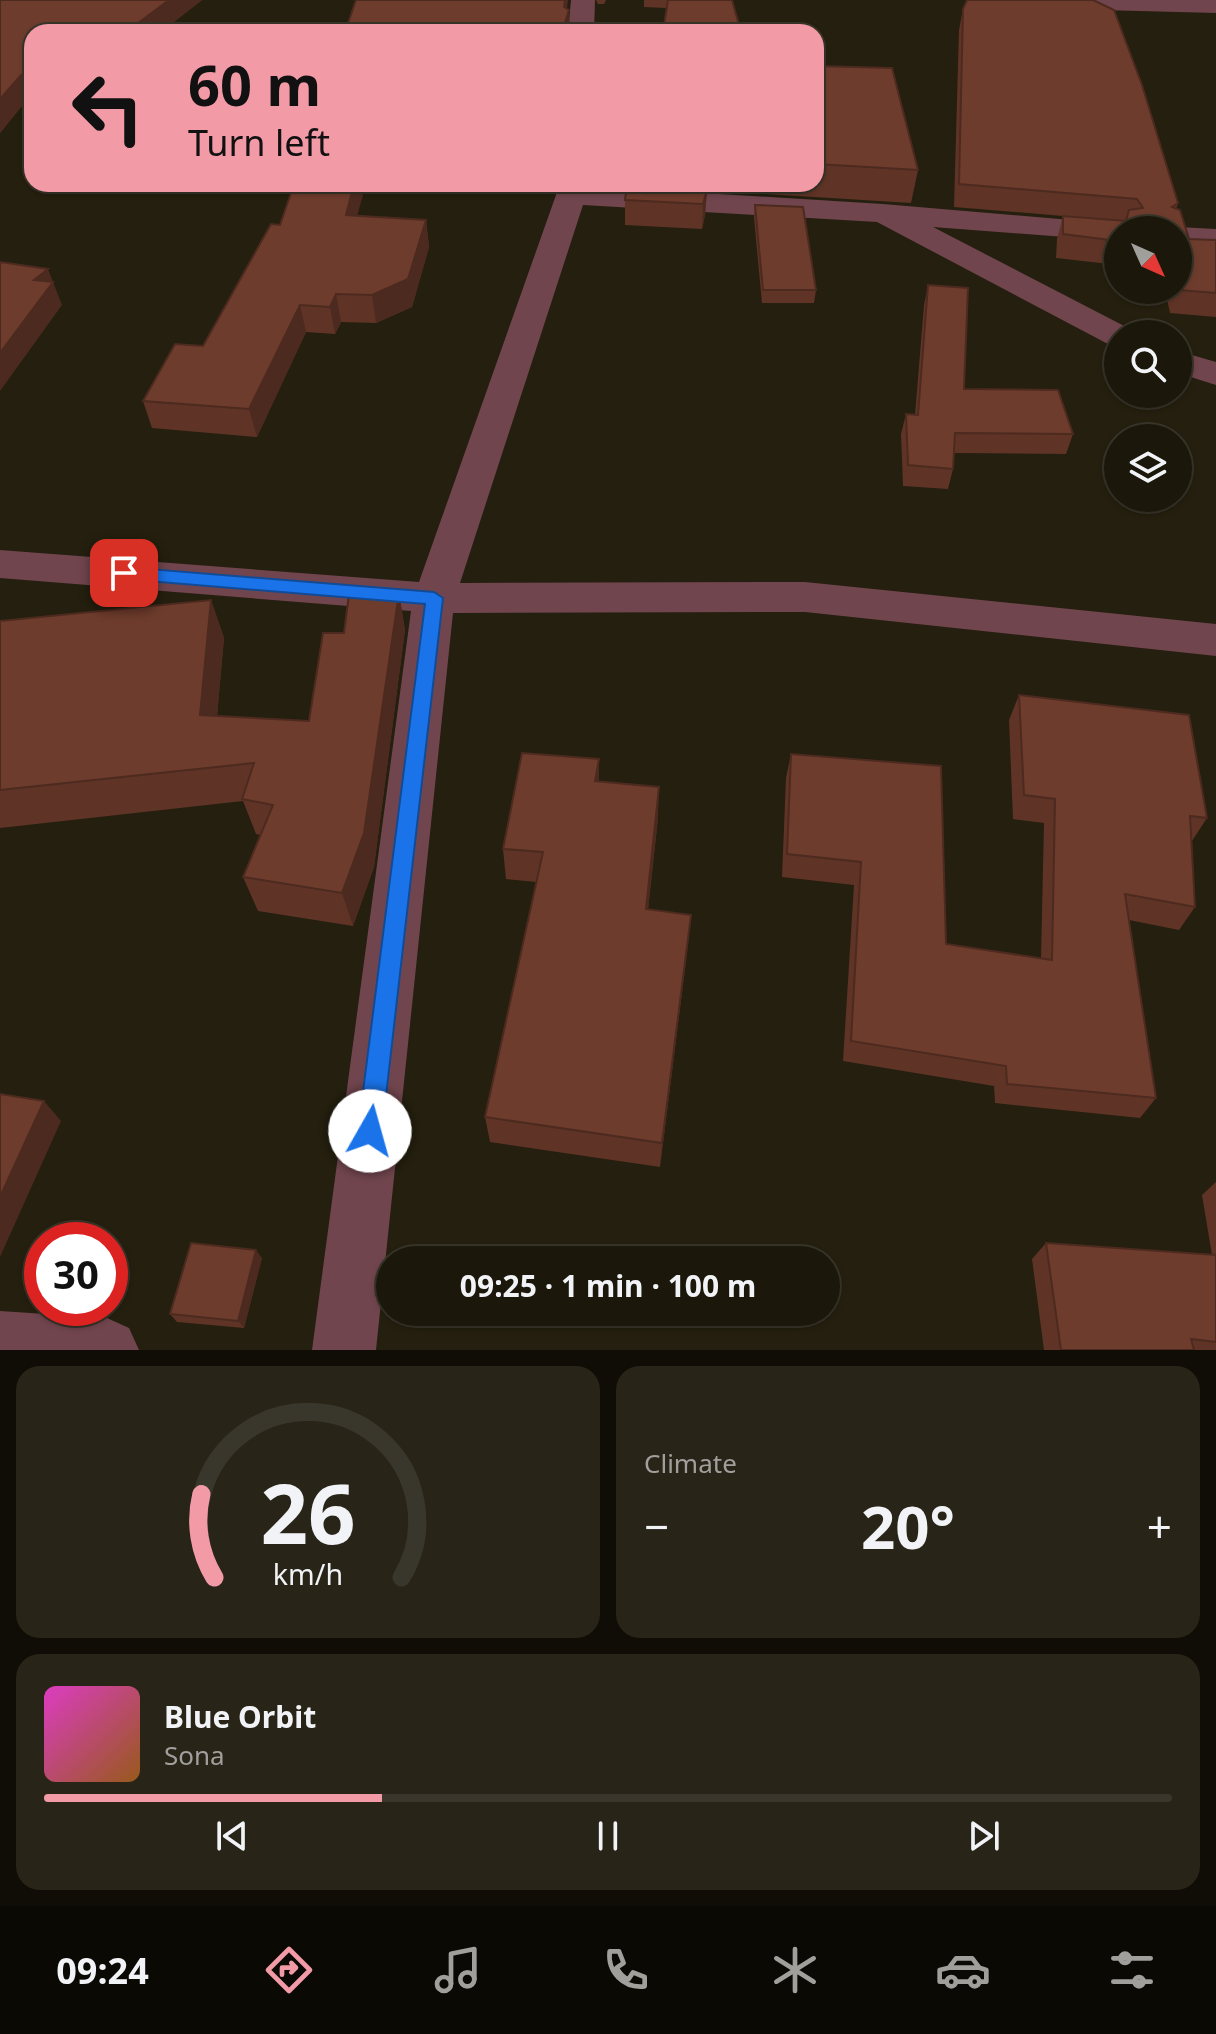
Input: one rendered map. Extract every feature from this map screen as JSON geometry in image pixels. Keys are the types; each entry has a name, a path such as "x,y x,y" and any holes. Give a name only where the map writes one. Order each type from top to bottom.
{"street":[{"path":"582,24 583,0"},
{"path":"983,0 1216,6"},
{"path":"344,1350 434,598 570,192"},
{"path":"598,192 1104,231"},
{"path":"883,213 1104,329"},
{"path":"1192,237 1216,238"},
{"path":"1192,366 1216,374"},
{"path":"0,564 434,598 805,597 1216,640"},
{"path":"0,1343 107,1350"}],"building":[{"path":"0,0 169,0 137,24 24,24 24,76 21,75 0,99"},
{"path":"356,0 565,0 564,7 569,10 565,24 348,24"},
{"path":"668,0 732,0 739,24 664,24"},
{"path":"967,0 1093,0 1114,10 1142,85 1178,203 1172,207 1180,210 1182,216 1127,216 1129,210 1143,208 1137,199 959,184 963,9"},
{"path":"824,66 892,68 918,170 824,164"},
{"path":"291,192 352,192 346,215 426,220 408,279 372,295 336,294 330,307 300,305 249,409 143,401 175,344 203,346 271,224 280,225"},
{"path":"626,192 706,192 703,204 625,200"},
{"path":"755,205 803,207 816,290 763,290"},
{"path":"1063,216 1104,219 1104,239 1063,234"},
{"path":"1192,239 1216,240 1216,293 1192,291"},
{"path":"0,262 48,269 34,280 53,282 0,353"},
{"path":"928,285 968,288 964,389 1058,390 1073,434 955,433 953,469 908,465 906,414 918,415"},
{"path":"399,593 364,833 342,893 243,877 273,805 242,799 254,763 0,790 0,621 211,600 200,715 309,721 323,633 344,633 349,594"},
{"path":"1019,695 1189,715 1207,818 1190,816 1195,907 1125,894 1156,1098 1007,1084 1006,1066 851,1041 861,862 787,854 791,754 941,766 946,944 1052,960 1055,799 1024,795"},
{"path":"522,753 599,759 595,781 659,787 646,909 691,915 662,1143 485,1117 543,852 503,849"},
{"path":"0,1094 44,1101 0,1197"},
{"path":"191,1243 256,1250 238,1321 170,1314"},
{"path":"1046,1243 1216,1255 1216,1342 1191,1339 1194,1350 1061,1350"}],"route":[{"path":"124,573 434,598 370,1131"}]}
